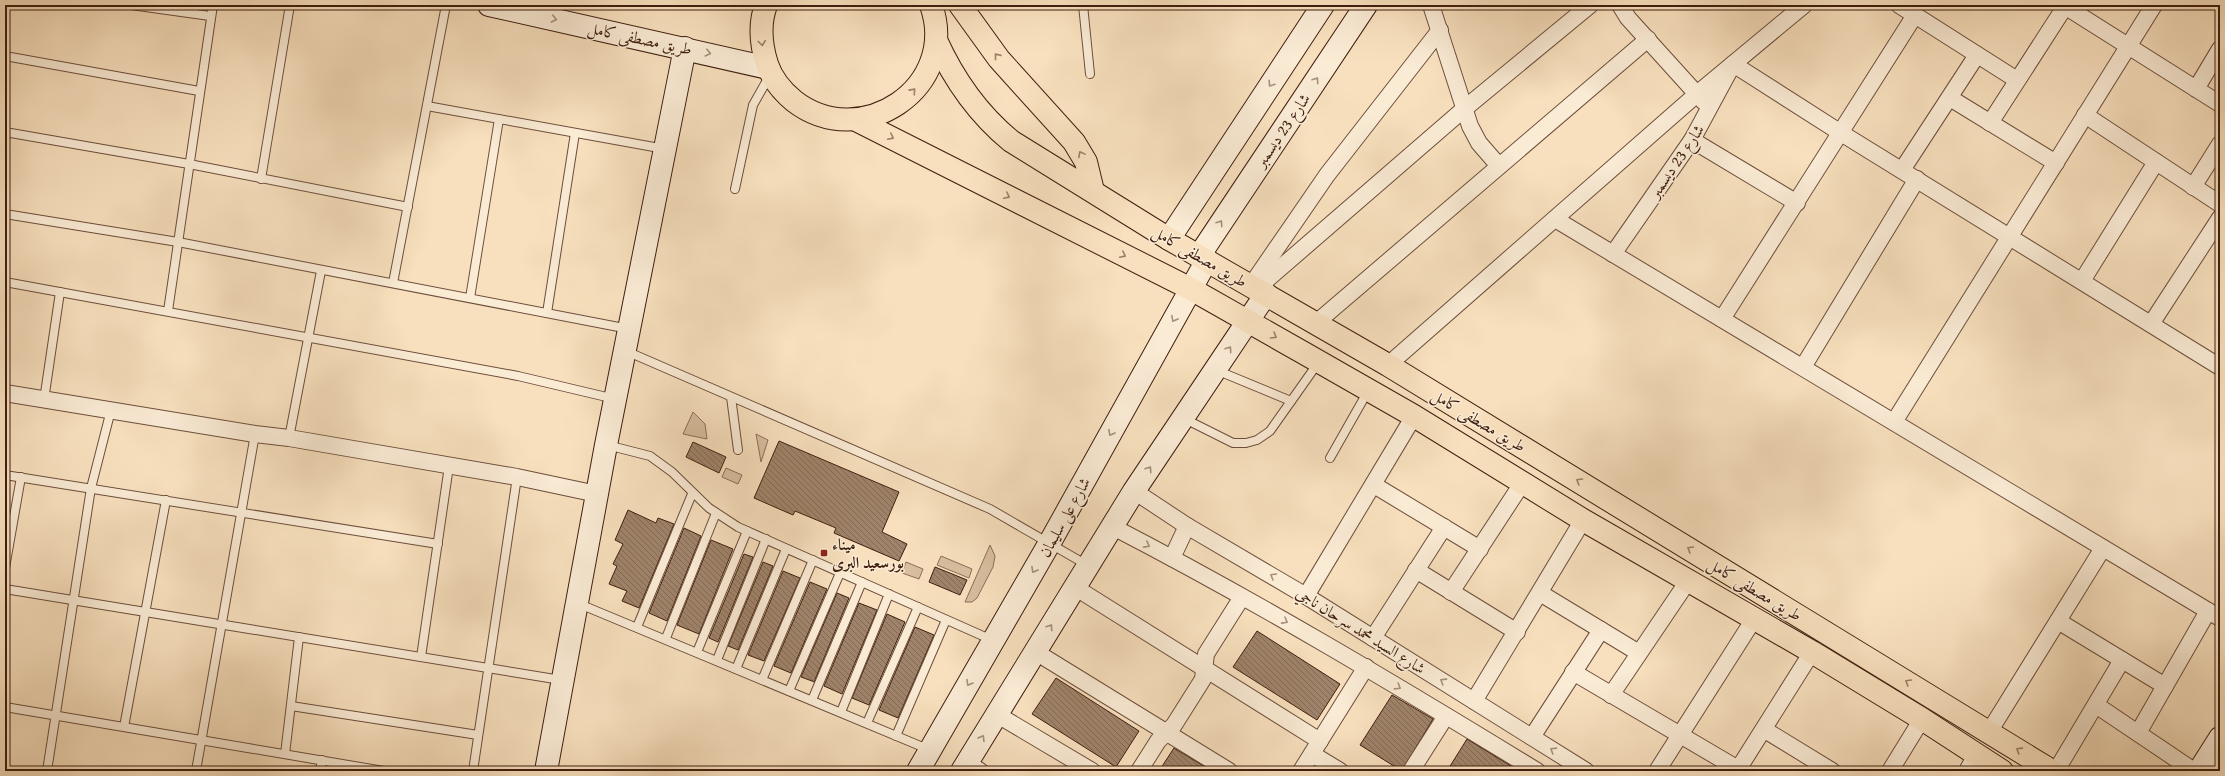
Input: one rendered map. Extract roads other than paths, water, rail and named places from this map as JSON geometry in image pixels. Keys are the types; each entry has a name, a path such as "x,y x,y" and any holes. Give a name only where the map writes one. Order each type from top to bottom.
{"main road":[{"path":"766,5 762,24 762,39 770,71 789,97 809,111 832,118 856,120 885,112 910,94 928,70 936,40 936,25 931,5"},
{"path":"960,5 999,59 1074,142 1086,162 1093,191"},
{"name":"طريق مصطفى كامل","path":"936,40 959,84 992,125 1012,141 1169,239 1388,365 2052,771"},
{"name":"طريق مصطفى كامل","path":"856,120 1191,289 1248,321 1318,363 1414,416 1583,520 1812,652 1922,719 1972,763 2002,771"}],"street":[{"name":"طريق مصطفى كامل","path":"489,5 686,48 770,71"},
{"path":"1169,239 1324,5"},
{"name":"شارع 23 ديسمبر","path":"1203,258 1366,5"},
{"path":"1431,5 1464,109 1479,143 1498,166"},
{"path":"1258,290 1464,109 1590,5"},
{"path":"1620,5 1628,18 1710,109"},
{"path":"1388,365 1697,94 1804,5"},
{"path":"1899,5 2017,80"},
{"path":"1990,123 2064,5 2220,104"},
{"path":"1894,422 2154,5"},
{"path":"1722,319 1915,15"},
{"path":"970,768 996,714 1034,651 1076,588 1134,491 1248,321 1258,290 1327,175 1440,30"},
{"path":"1316,323 1648,39"},
{"path":"546,771 564,681 576,602 606,444 686,48"},
{"path":"2196,89 2220,49"},
{"path":"1902,170 1978,55"},
{"path":"1733,64 1841,133 2219,364"},
{"name":"شارع 23 ديسمبر","path":"1613,254 1692,140 1733,64"},
{"path":"1950,98 2056,163"},
{"path":"2085,116 2220,204"},
{"path":"1692,140 1797,203"},
{"path":"2193,186 2220,144"},
{"path":"2082,281 2156,162"},
{"path":"1803,368 1917,179"},
{"path":"2152,324 2220,218"},
{"path":"1555,219 2214,614 2164,686 2138,733"},
{"name":"شارع على سليمان","path":"918,771 1049,544 1191,289 1203,258"},
{"path":"5,393 255,434 289,438 517,477 597,494"},
{"path":"1306,596 1374,485 1414,416"},
{"path":"1451,592 1523,482"},
{"path":"1374,485 1480,549"},
{"name":"شارع السيد محمد سرحان ناجي","path":"1134,491 1187,526 1306,596 1586,771"},
{"path":"1474,701 1517,632 1583,520"},
{"path":"1172,558 1187,526"},
{"name":"شارع السيد محمد سرحان ناجي","path":"1113,527 1172,558 1366,667 1533,770"},
{"path":"1373,638 1444,527"},
{"path":"1989,732 2103,548"},
{"path":"1416,570 1517,632"},
{"path":"1611,695 1688,581"},
{"path":"1076,588 1204,668 1316,747 1340,771"},
{"path":"1540,593 1639,653"},
{"path":"1139,771 1158,741 1174,725 1203,679 1206,654 1242,597"},
{"path":"1656,771 1680,736 1754,619"},
{"path":"2058,621 2164,686"},
{"path":"1532,737 1600,630"},
{"path":"1034,651 1229,771"},
{"path":"1573,672 1737,770 1765,730 1812,652"},
{"path":"2056,771 2122,660"},
{"path":"1301,771 1366,667"},
{"path":"2096,705 2194,771"},
{"path":"996,714 1092,771"},
{"path":"1411,771 1446,716"},
{"path":"1890,771 1922,719"},
{"path":"1765,730 1827,770"},
{"path":"2199,771 2220,738"}],"lane":[{"path":"131,5 210,16"},
{"path":"168,310 210,16 213,5"},
{"path":"261,178 290,5"},
{"path":"393,283 446,5"},
{"path":"1083,5 1090,74"},
{"path":"5,56 200,91"},
{"path":"735,189 753,105 770,71"},
{"path":"427,106 666,149"},
{"path":"470,298 499,119"},
{"path":"5,132 189,164 408,208"},
{"path":"547,313 575,133"},
{"path":"5,214 178,242 320,271 393,283 630,329"},
{"path":"289,438 320,271"},
{"path":"5,282 168,310 518,376 616,399"},
{"path":"44,400 60,292"},
{"path":"625,351 990,509 1089,567"},
{"path":"1182,418 1233,443 1246,443 1257,440 1270,431 1318,363"},
{"path":"1215,369 1291,401"},
{"path":"1330,458 1368,390"},
{"path":"731,397 738,450"},
{"path":"47,771 91,488 111,410"},
{"path":"196,771 255,434"},
{"path":"606,444 650,456 672,472 692,494 716,513 747,531 993,641"},
{"path":"422,657 449,466"},
{"path":"5,475 438,544"},
{"path":"5,568 22,477"},
{"path":"473,771 517,477"},
{"path":"638,627 692,494"},
{"path":"124,727 166,500"},
{"path":"666,638 716,513"},
{"path":"697,652 747,531"},
{"path":"717,660 766,540"},
{"path":"736,669 786,548"},
{"path":"762,680 812,560"},
{"path":"789,691 840,573"},
{"path":"812,700 862,582"},
{"path":"5,589 564,681"},
{"path":"841,712 889,594"},
{"path":"576,602 666,638 930,750"},
{"path":"867,723 918,607"},
{"path":"896,736 946,620"},
{"path":"285,754 299,637"},
{"path":"291,706 478,735"},
{"path":"5,707 384,771"},
{"path":"320,771 322,760"}],"place":[{"name":"ميناء بورسعيد البرى","path":"824,553"}]}
